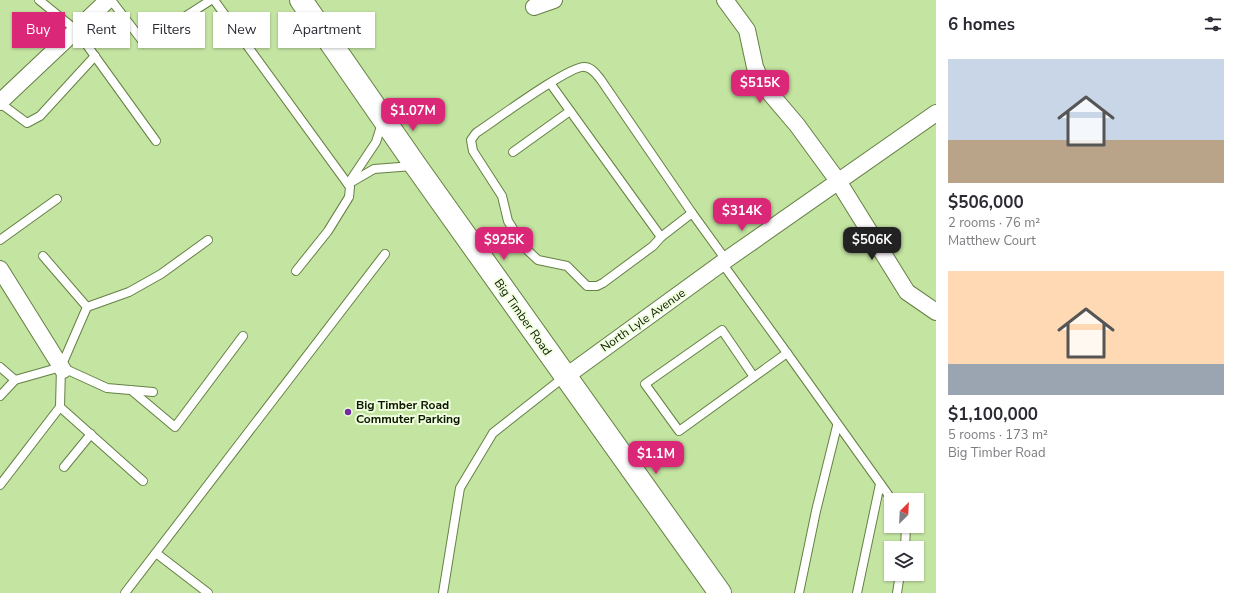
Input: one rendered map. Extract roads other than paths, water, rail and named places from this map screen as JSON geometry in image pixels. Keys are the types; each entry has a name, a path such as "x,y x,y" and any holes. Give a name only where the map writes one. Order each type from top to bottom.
{"main road":[{"name":"Big Timber Road","path":"301,0 416,166 720,593"}],"street":[{"path":"96,12 109,0"},
{"path":"534,7 554,0"},
{"path":"725,0 747,30 755,67 763,85 794,120 838,181 907,292 936,312"},
{"path":"0,103 73,33"},
{"name":"North Lyle Avenue","path":"565,376 838,181 936,113"},
{"path":"1,271 62,368"}],"lane":[{"path":"39,0 73,28"},
{"path":"109,0 144,42 211,0"},
{"path":"214,0 350,187 349,197 328,231 296,271"},
{"path":"89,48 156,141"},
{"path":"0,103 27,123 40,116 95,56"},
{"path":"692,213 636,259 603,283 592,286 583,283 567,266 538,260 525,248 508,222 502,196 473,151 471,140 476,133 550,83 578,67 591,69 601,80 692,213 724,262 837,426 887,493"},
{"path":"550,83 661,237"},
{"path":"513,152 570,111"},
{"path":"348,184 376,142 383,118"},
{"path":"348,184 374,169 416,166"},
{"path":"0,240 57,199"},
{"path":"0,485 60,407 62,368 87,307 135,288 161,274 208,240"},
{"path":"124,593 385,254"},
{"path":"43,256 87,307"},
{"path":"754,377 722,330 645,384 679,431 787,354"},
{"path":"131,390 175,427 242,336"},
{"path":"0,366 15,380"},
{"path":"0,396 15,380 62,368 107,388 153,392"},
{"name":"North Lyle Avenue","path":"443,593 460,488 493,433 565,376"},
{"path":"60,407 143,481"},
{"path":"799,592 816,511 837,426"},
{"path":"64,467 91,434"},
{"path":"857,593 880,484"},
{"path":"156,553 208,593"},
{"path":"897,593 899,581"}],"place":[{"name":"Big Timber Road Commuter Parking","path":"348,412"}]}
